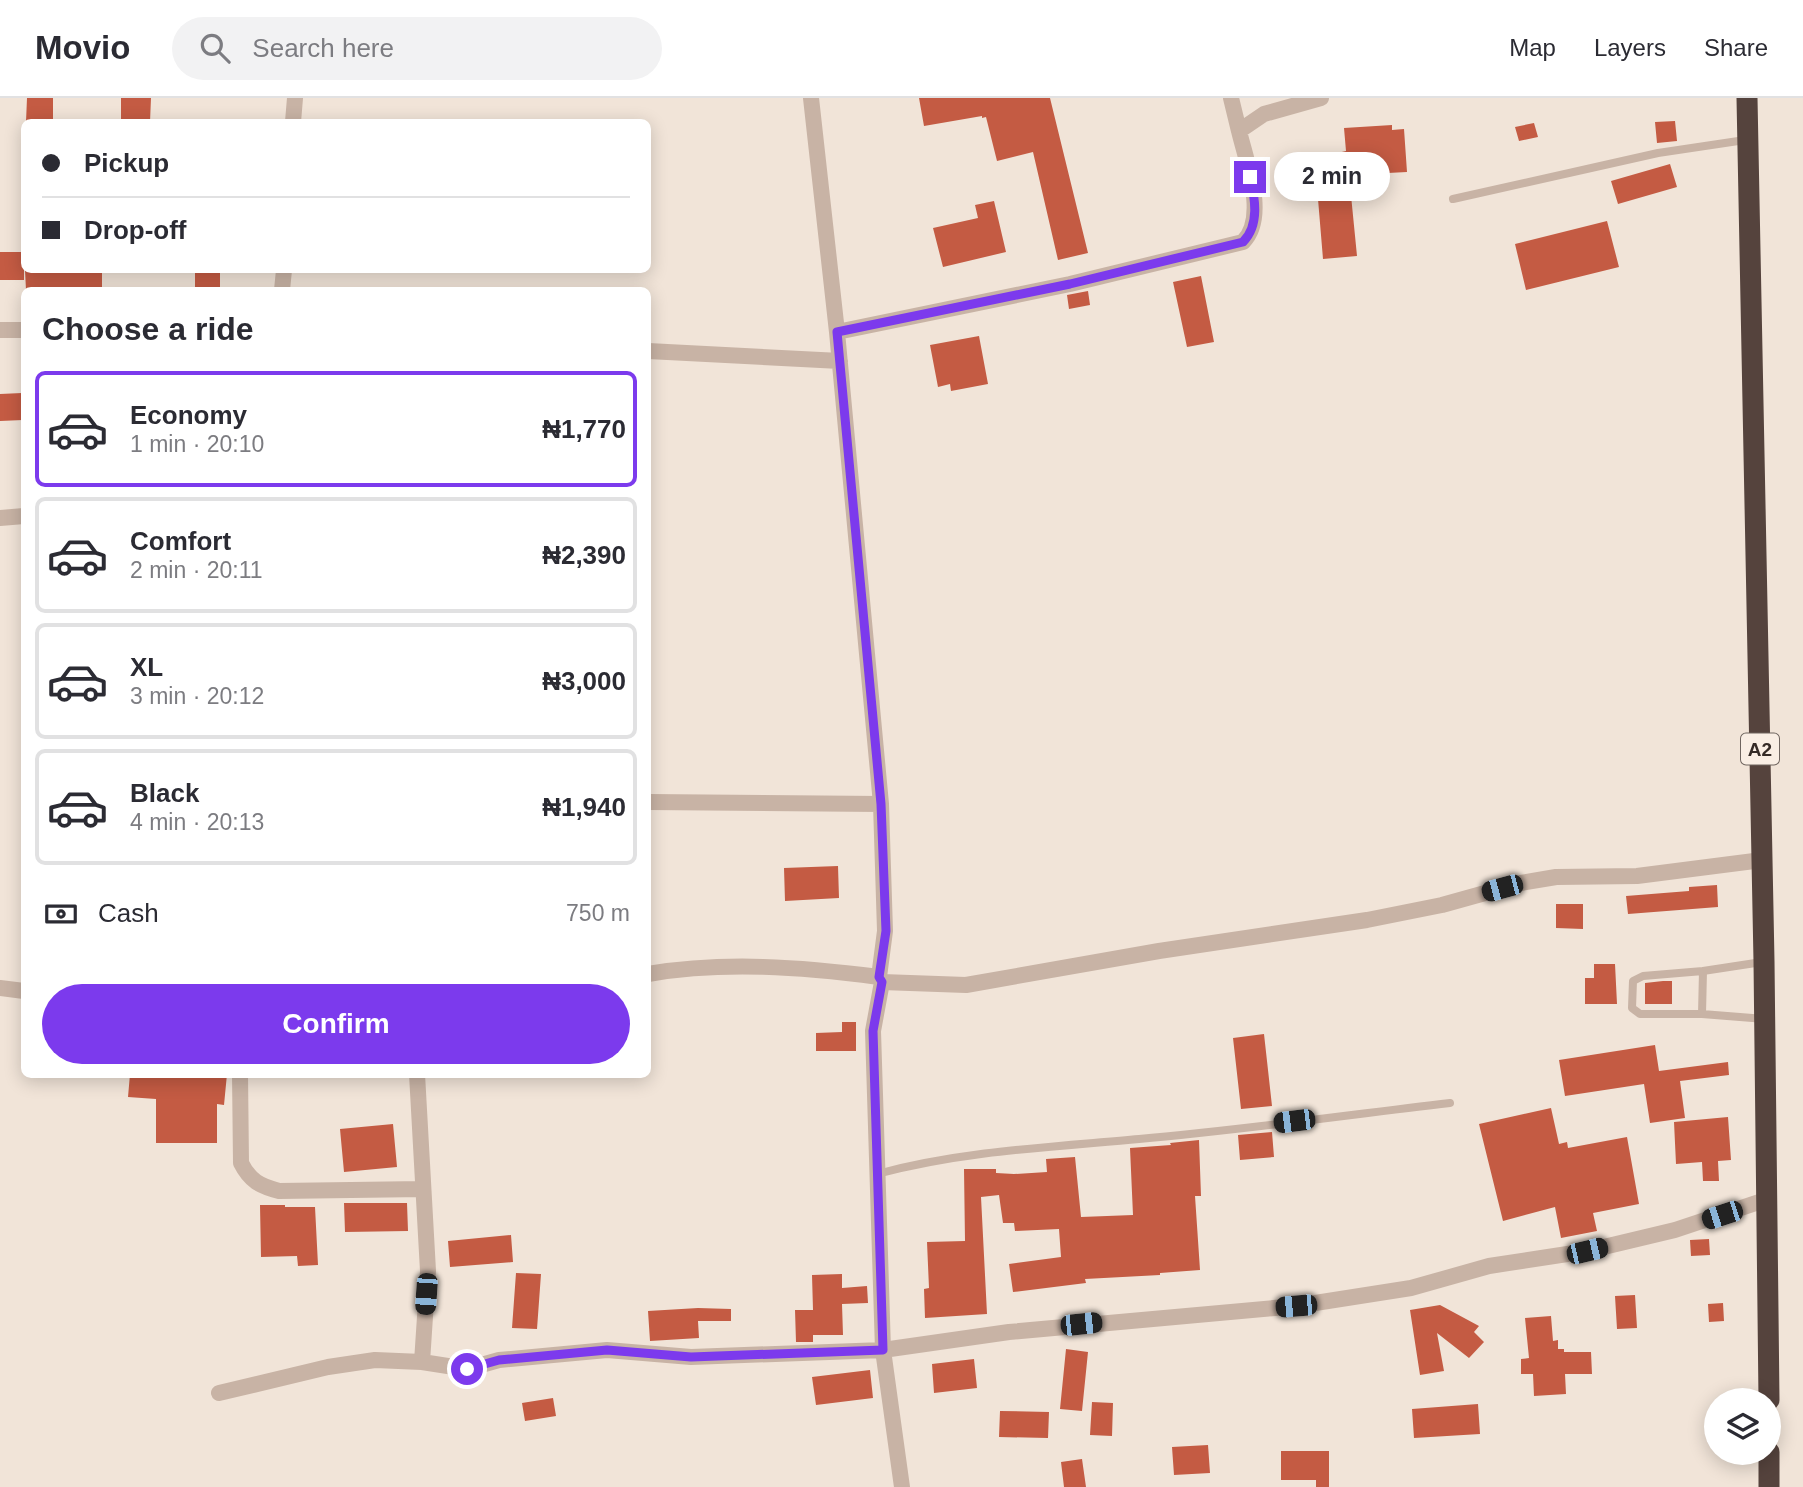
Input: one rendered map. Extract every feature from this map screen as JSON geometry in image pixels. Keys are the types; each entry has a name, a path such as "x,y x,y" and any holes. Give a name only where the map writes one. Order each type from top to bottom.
{"highway":[{"name":"A2","path":"1747,98 1765,961 1769,1388"},
{"path":"1769,1465 1769,1487"}],"street":[{"path":"293,119 295,98"},
{"path":"811,98 840,361 881,804 886,931 873,1031 877,1174 883,1350 902,1487"},
{"path":"837,332 1070,284 1243,242 1249,236 1254,220 1255,200 1231,98"},
{"path":"1239,131 1264,114 1321,98"},
{"path":"0,330 21,330"},
{"path":"651,351 840,361"},
{"path":"0,518 21,516"},
{"path":"651,802 881,804"},
{"path":"651,974 705,967 812,968 880,980 966,985 1159,951 1367,920 1556,877 1637,876 1762,860"},
{"path":"0,988 21,991"},
{"path":"240,1078 241,1163 247,1175 258,1185 279,1191 423,1189"},
{"path":"417,1078 428,1271 422,1362"},
{"path":"219,1392 328,1367 375,1360 422,1362 467,1369 499,1360 607,1350 691,1357 883,1350 1009,1332 1296,1306 1411,1288 1489,1266 1587,1251 1675,1230 1768,1199"}],"lane":[{"path":"1453,199 1658,153 1747,140"},
{"path":"1765,961 1703,971 1643,976 1633,981 1632,988 1632,1008 1640,1014 1702,1014 1765,1019"},
{"path":"1702,1014 1703,971"},
{"path":"877,1174 923,1162 1023,1148 1141,1139 1450,1103"}],"building":[{"path":"27,98 53,98 53,119 26,119"},
{"path":"121,98 151,98 150,119 121,119"},
{"path":"919,98 1050,98 1088,253 1058,260 1033,152 997,161 986,117 924,126"},
{"path":"1675,121 1677,141 1657,143 1655,122"},
{"path":"1534,123 1538,137 1519,141 1515,127"},
{"path":"1392,125 1392,130 1404,129 1407,172 1349,175 1357,256 1323,259 1318,199 1313,200 1303,161 1346,151 1344,128"},
{"path":"1670,164 1677,187 1618,204 1611,181"},
{"path":"994,201 1006,252 943,267 933,228 978,218 975,205"},
{"path":"1607,221 1619,267 1526,290 1515,244"},
{"path":"0,252 21,252 21,273 24,273 24,280 0,280"},
{"path":"25,273 102,273 102,287 26,287"},
{"path":"195,273 220,273 220,287 195,287"},
{"path":"1201,276 1214,342 1187,347 1173,282"},
{"path":"1088,291 1090,305 1069,309 1067,295"},
{"path":"979,336 988,384 951,391 950,384 938,387 930,345"},
{"path":"21,393 21,420 0,421 0,394"},
{"path":"838,866 839,898 785,901 784,868"},
{"path":"1717,885 1718,907 1628,914 1626,896 1689,891 1689,887"},
{"path":"1556,904 1583,904 1583,929 1556,928"},
{"path":"1594,964 1615,964 1617,1004 1585,1004 1585,978 1594,978"},
{"path":"1672,981 1672,1004 1645,1004 1645,983"},
{"path":"842,1022 856,1022 856,1051 816,1051 816,1033 842,1032"},
{"path":"1264,1034 1272,1106 1241,1109 1233,1038"},
{"path":"1655,1045 1659,1071 1728,1062 1729,1075 1680,1081 1685,1118 1650,1123 1644,1084 1565,1096 1559,1060"},
{"path":"130,1078 227,1078 224,1105 217,1104 217,1143 156,1143 156,1099 128,1097"},
{"path":"1551,1108 1559,1144 1567,1142 1568,1148 1627,1137 1639,1204 1593,1213 1597,1231 1561,1238 1555,1207 1503,1221 1479,1124"},
{"path":"1728,1117 1731,1160 1718,1161 1719,1181 1703,1181 1702,1162 1676,1164 1674,1122"},
{"path":"393,1124 397,1167 344,1172 340,1129"},
{"path":"1272,1132 1274,1157 1240,1160 1238,1135"},
{"path":"1199,1140 1201,1196 1195,1196 1200,1270 1085,1279 1086,1283 1013,1292 1009,1264 1061,1257 1059,1229 1015,1231 1014,1223 1003,1223 999,1195 981,1197 987,1314 925,1318 924,1289 929,1288 927,1242 965,1241 964,1169 996,1169 996,1173 1014,1174 1047,1172 1046,1159 1075,1157 1081,1217 1133,1215 1130,1148"},
{"path":"344,1203 407,1203 408,1231 345,1232"},
{"path":"260,1205 315,1207 318,1265 298,1266 297,1256 261,1257"},
{"path":"511,1235 513,1262 450,1267 448,1241"},
{"path":"1709,1239 1710,1255 1691,1256 1690,1240"},
{"path":"516,1273 541,1274 537,1329 512,1328"},
{"path":"842,1274 842,1288 867,1286 868,1303 842,1304 843,1335 813,1335 813,1342 796,1342 795,1310 813,1310 812,1275"},
{"path":"1635,1295 1637,1328 1617,1329 1615,1296"},
{"path":"1723,1303 1724,1321 1709,1322 1708,1304"},
{"path":"1440,1305 1479,1326 1474,1332 1484,1342 1469,1358 1437,1333 1444,1371 1420,1375 1410,1310"},
{"path":"731,1309 731,1321 698,1321 699,1338 650,1341 648,1311"},
{"path":"1551,1316 1553,1341 1558,1340 1558,1349 1564,1349 1564,1352 1591,1352 1592,1374 1565,1374 1566,1394 1534,1396 1533,1374 1521,1374 1521,1359 1529,1358 1525,1318"},
{"path":"1066,1349 1088,1352 1082,1411 1060,1409"},
{"path":"974,1359 977,1388 934,1393 932,1364"},
{"path":"870,1370 873,1398 816,1405 812,1377"},
{"path":"553,1398 556,1416 525,1421 522,1403"},
{"path":"1092,1402 1113,1403 1112,1436 1090,1435"},
{"path":"1478,1404 1480,1434 1414,1438 1412,1409"},
{"path":"1000,1411 1049,1412 1048,1438 999,1437"},
{"path":"1208,1445 1210,1473 1174,1475 1172,1447"},
{"path":"1281,1451 1329,1451 1329,1487 1316,1487 1316,1480 1281,1480"},
{"path":"1082,1459 1086,1487 1064,1487 1061,1462"}],"route":[{"path":"467,1369 499,1360 607,1350 691,1357 883,1350 873,1031 882,982 879,977 886,931 881,804 837,332 1070,284 1243,242 1249,236 1254,220 1255,200 1250,177"}]}
